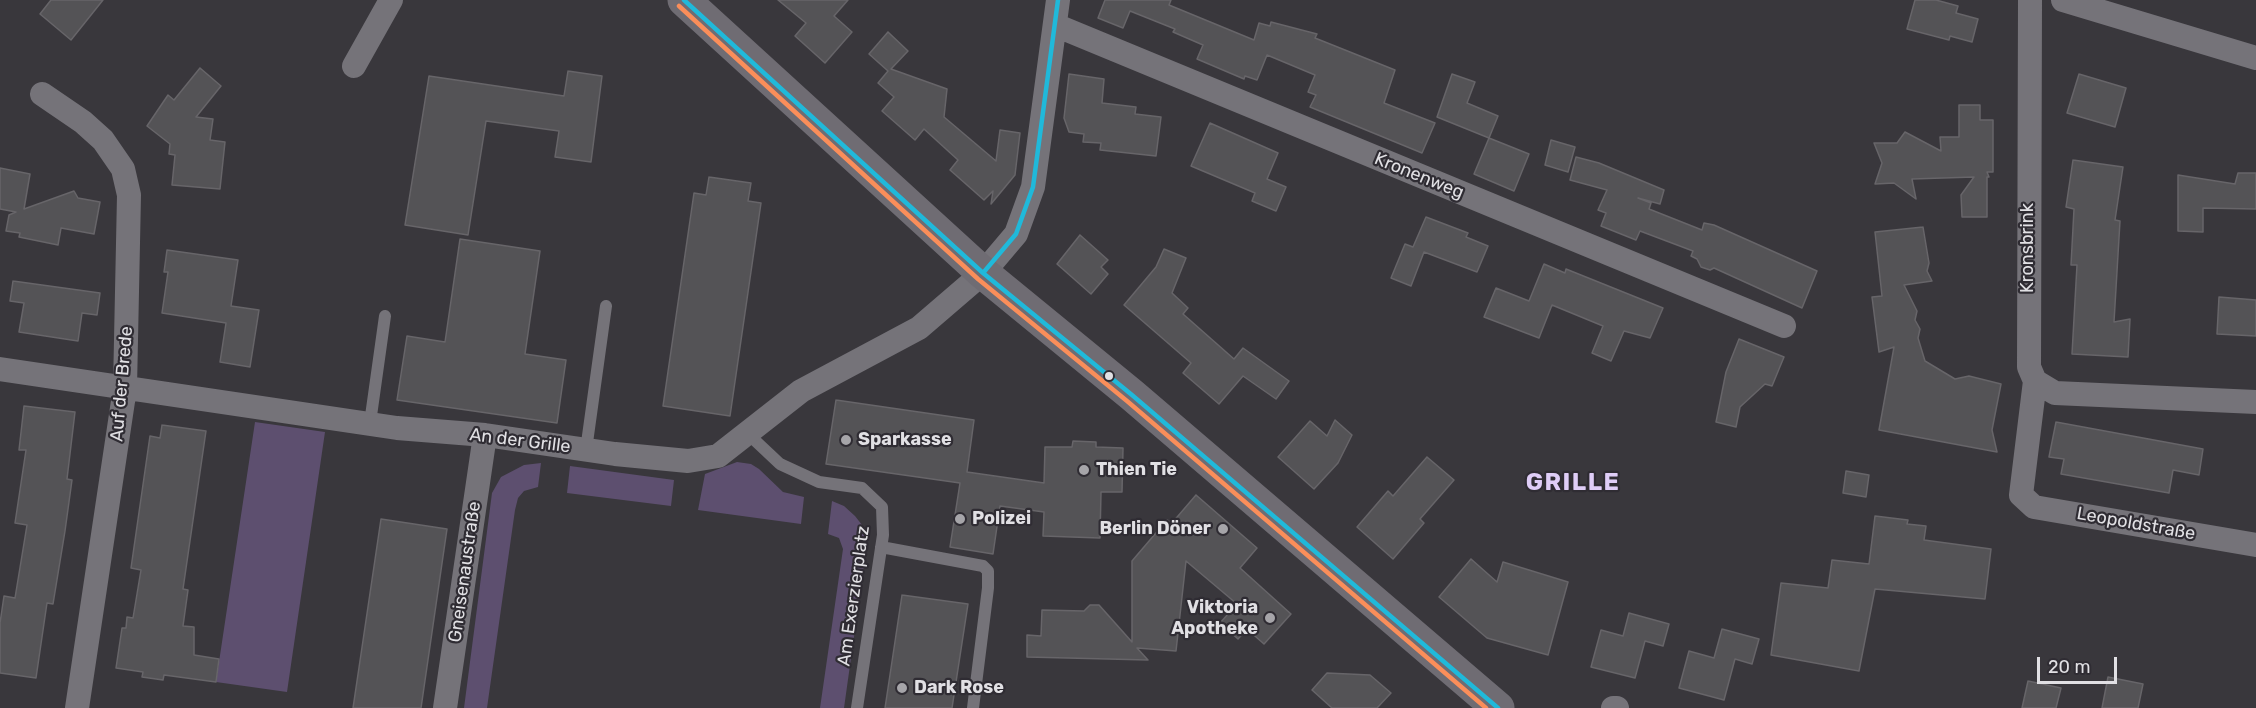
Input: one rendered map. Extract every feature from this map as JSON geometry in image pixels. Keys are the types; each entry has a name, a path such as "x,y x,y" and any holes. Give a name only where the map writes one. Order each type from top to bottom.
{"main road":[{"path":"684,0 983,273 1132,395 1489,700"}],"street":[{"path":"354,66 391,0"},
{"name":"An der Grille","path":"0,369 370,423 485,435 586,450 688,461 718,456 801,391 919,328 983,273 1016,234 1033,187 1058,0"},
{"name":"Kronsbrink","path":"2021,495 2035,381 2029,367 2030,0"},
{"path":"2063,0 2256,58"},
{"name":"Kronenweg","path":"1055,25 1784,326"},
{"name":"Auf der Brede","path":"42,94 84,122 103,140 123,169 129,195 125,388 77,708"},
{"path":"2035,381 2055,393 2256,402"},
{"name":"Gneisenaustraße","path":"445,708 485,435"},
{"name":"Leopoldstraße","path":"2021,495 2034,507 2256,545"}],"lane":[{"path":"586,450 606,306"},
{"path":"370,423 385,316"},
{"name":"Am Exerzierplatz","path":"746,432 780,464 819,482 862,488 882,507 881,547 857,708"},
{"path":"881,547 983,566 988,571 988,588 973,708"}],"shaded area":[{"path":"255,422 325,432 287,692 216,682"},
{"path":"737,462 751,464 759,469 783,492 804,497 801,524 698,510 705,474"},
{"path":"541,463 538,487 524,491 518,498 515,510 487,708 464,708 492,493 501,477 524,465"},
{"path":"570,466 674,480 671,506 567,493"},
{"path":"832,501 844,506 855,516 866,530 867,544 844,708 820,708 843,549 839,538 828,534"}],"building":[{"path":"51,0 103,0 71,40 40,14"},
{"path":"778,0 848,0 834,16 852,32 825,63 795,36 806,23"},
{"path":"1105,0 1171,0 1169,5 1254,40 1259,23 1270,26 1271,22 1317,34 1315,38 1395,70 1384,103 1435,123 1422,153 1310,107 1316,95 1308,92 1315,75 1267,55 1257,80 1245,76 1244,79 1197,59 1203,45 1173,32 1175,29 1130,11 1123,28 1098,18"},
{"path":"1915,0 1936,0 1958,6 1956,13 1978,19 1972,42 1950,36 1949,40 1907,29"},
{"path":"888,32 908,51 891,69 947,89 944,117 996,161 1000,130 1020,133 1015,175 991,204 993,191 984,200 950,170 958,160 924,129 915,140 882,111 894,97 878,83 888,71 869,54"},
{"path":"200,68 221,86 196,117 213,119 210,140 225,142 220,189 172,185 175,155 169,154 170,144 147,126 168,95 174,100"},
{"path":"568,71 602,76 591,162 555,157 559,131 486,121 468,235 405,225 429,76 564,96"},
{"path":"1069,74 1104,79 1102,103 1136,107 1135,114 1161,117 1156,156 1100,150 1101,143 1083,142 1084,134 1069,132 1064,118"},
{"path":"1452,74 1475,82 1467,103 1498,116 1489,138 1437,117"},
{"path":"2079,74 2126,88 2115,127 2067,113"},
{"path":"1959,105 1980,105 1980,120 1993,120 1993,172 1987,172 1989,177 1987,177 1987,217 1962,217 1961,195 1974,177 1912,179 1916,199 1894,183 1875,184 1882,163 1874,143 1897,143 1905,132 1941,151 1940,137 1959,137"},
{"path":"1210,123 1278,153 1267,179 1286,187 1276,211 1252,201 1255,193 1191,166"},
{"path":"1489,138 1529,154 1514,191 1474,174"},
{"path":"1551,140 1575,147 1568,172 1545,165"},
{"path":"1576,157 1599,163 1664,190 1660,204 1638,198 1651,203 1649,209 1702,230 1704,223 1714,225 1817,271 1802,308 1714,268 1710,270 1701,267 1697,259 1691,256 1693,251 1640,231 1636,240 1601,226 1606,213 1598,210 1607,190 1570,180"},
{"path":"2073,160 2123,167 2115,220 2120,221 2114,322 2130,319 2128,357 2072,354 2077,265 2071,265 2074,209 2066,207"},
{"path":"0,168 30,174 24,209 74,191 78,198 100,202 94,234 61,228 58,245 19,237 20,233 6,231 9,215 16,212 0,209"},
{"path":"2238,173 2256,173 2256,209 2203,208 2203,232 2178,231 2178,175 2235,184"},
{"path":"709,177 751,183 748,201 761,203 730,416 663,406 694,193 706,195"},
{"path":"1426,217 1468,233 1466,237 1488,246 1477,272 1424,252 1411,286 1391,278 1405,244 1413,247"},
{"path":"1923,227 1929,263 1927,271 1932,281 1904,285 1917,311 1915,320 1920,329 1918,338 1925,361 1955,379 1969,376 2001,384 1992,430 1997,452 1879,430 1894,347 1879,352 1872,297 1882,296 1875,232"},
{"path":"1080,235 1108,260 1101,267 1108,274 1091,294 1057,264"},
{"path":"460,239 540,251 525,354 566,360 557,423 397,400 407,336 445,342"},
{"path":"1164,249 1186,258 1172,293 1188,308 1183,314 1234,359 1243,348 1289,381 1276,399 1243,376 1219,404 1183,373 1191,363 1124,305 1156,267"},
{"path":"167,250 238,260 231,306 259,310 250,367 220,362 226,323 162,313 168,272 164,272"},
{"path":"1544,264 1565,273 1566,269 1663,308 1650,338 1624,331 1611,361 1592,353 1603,326 1552,305 1539,338 1484,317 1496,288 1529,301"},
{"path":"13,281 100,293 97,315 82,313 78,341 19,332 24,303 10,301"},
{"path":"2219,297 2256,300 2256,336 2217,334"},
{"path":"1739,339 1784,357 1772,386 1765,384 1740,407 1736,427 1716,422 1726,372"},
{"path":"836,400 974,420 967,472 1044,483 1045,447 1072,447 1073,441 1096,442 1096,447 1123,448 1122,492 1101,492 1100,538 1043,536 1044,512 1000,506 993,554 950,547 960,483 826,464"},
{"path":"24,406 75,412 67,479 72,480 65,531 53,604 47,603 36,678 0,673 0,623 4,596 15,598 27,525 15,523 26,450 19,450"},
{"path":"1335,420 1352,435 1338,463 1314,489 1278,457 1310,421 1327,436"},
{"path":"2056,422 2203,449 2199,475 2173,470 2169,493 2061,474 2064,459 2049,457"},
{"path":"162,425 206,431 183,589 188,590 183,626 194,627 194,655 219,659 216,682 164,675 163,680 142,677 143,672 116,668 122,628 126,628 127,617 133,618 141,570 131,568 150,436 160,438"},
{"path":"1427,457 1454,480 1420,519 1424,523 1393,559 1357,527 1388,491 1393,496"},
{"path":"1846,471 1869,475 1866,497 1843,493"},
{"path":"1196,495 1257,548 1240,568 1291,614 1264,644 1247,629 1238,639 1220,623 1237,604 1186,561 1176,651 1137,648 1148,660 1027,657 1027,635 1041,636 1042,610 1084,611 1090,605 1099,605 1132,642 1132,561 1167,520 1172,523"},
{"path":"1875,516 1908,520 1907,524 1926,526 1924,540 1991,549 1985,599 1875,589 1859,671 1771,655 1781,583 1828,588 1832,560 1869,564"},
{"path":"381,519 447,529 421,708 353,708"},
{"path":"1471,559 1497,582 1503,562 1568,582 1548,655 1487,638 1439,597"},
{"path":"902,595 968,604 952,708 885,708"},
{"path":"1629,613 1669,624 1663,646 1645,641 1635,678 1591,667 1601,630 1623,636"},
{"path":"1722,629 1759,639 1752,664 1735,659 1724,700 1679,688 1689,651 1714,658"},
{"path":"1327,673 1370,675 1391,693 1377,708 1332,708 1312,690"},
{"path":"2108,677 2143,684 2138,708 2102,708"},
{"path":"2028,681 2061,688 2056,708 2022,708"}],"transit line":[{"path":"684,0 983,273 1132,395 1498,708"},
{"path":"983,273 1016,234 1033,187 1058,0"},
{"path":"679,6 978,279 1127,401 1486,708"}],"place":[{"name":"Sparkasse","path":"846,440"},
{"name":"Thien Tie","path":"1084,470"},
{"name":"Polizei","path":"960,519"},
{"name":"Berlin Döner","path":"1223,529"},
{"name":"Viktoria Apotheke","path":"1270,618"},
{"name":"Dark Rose","path":"902,688"}],"district":[{"name":"GRILLE","path":"1573,483"}]}
